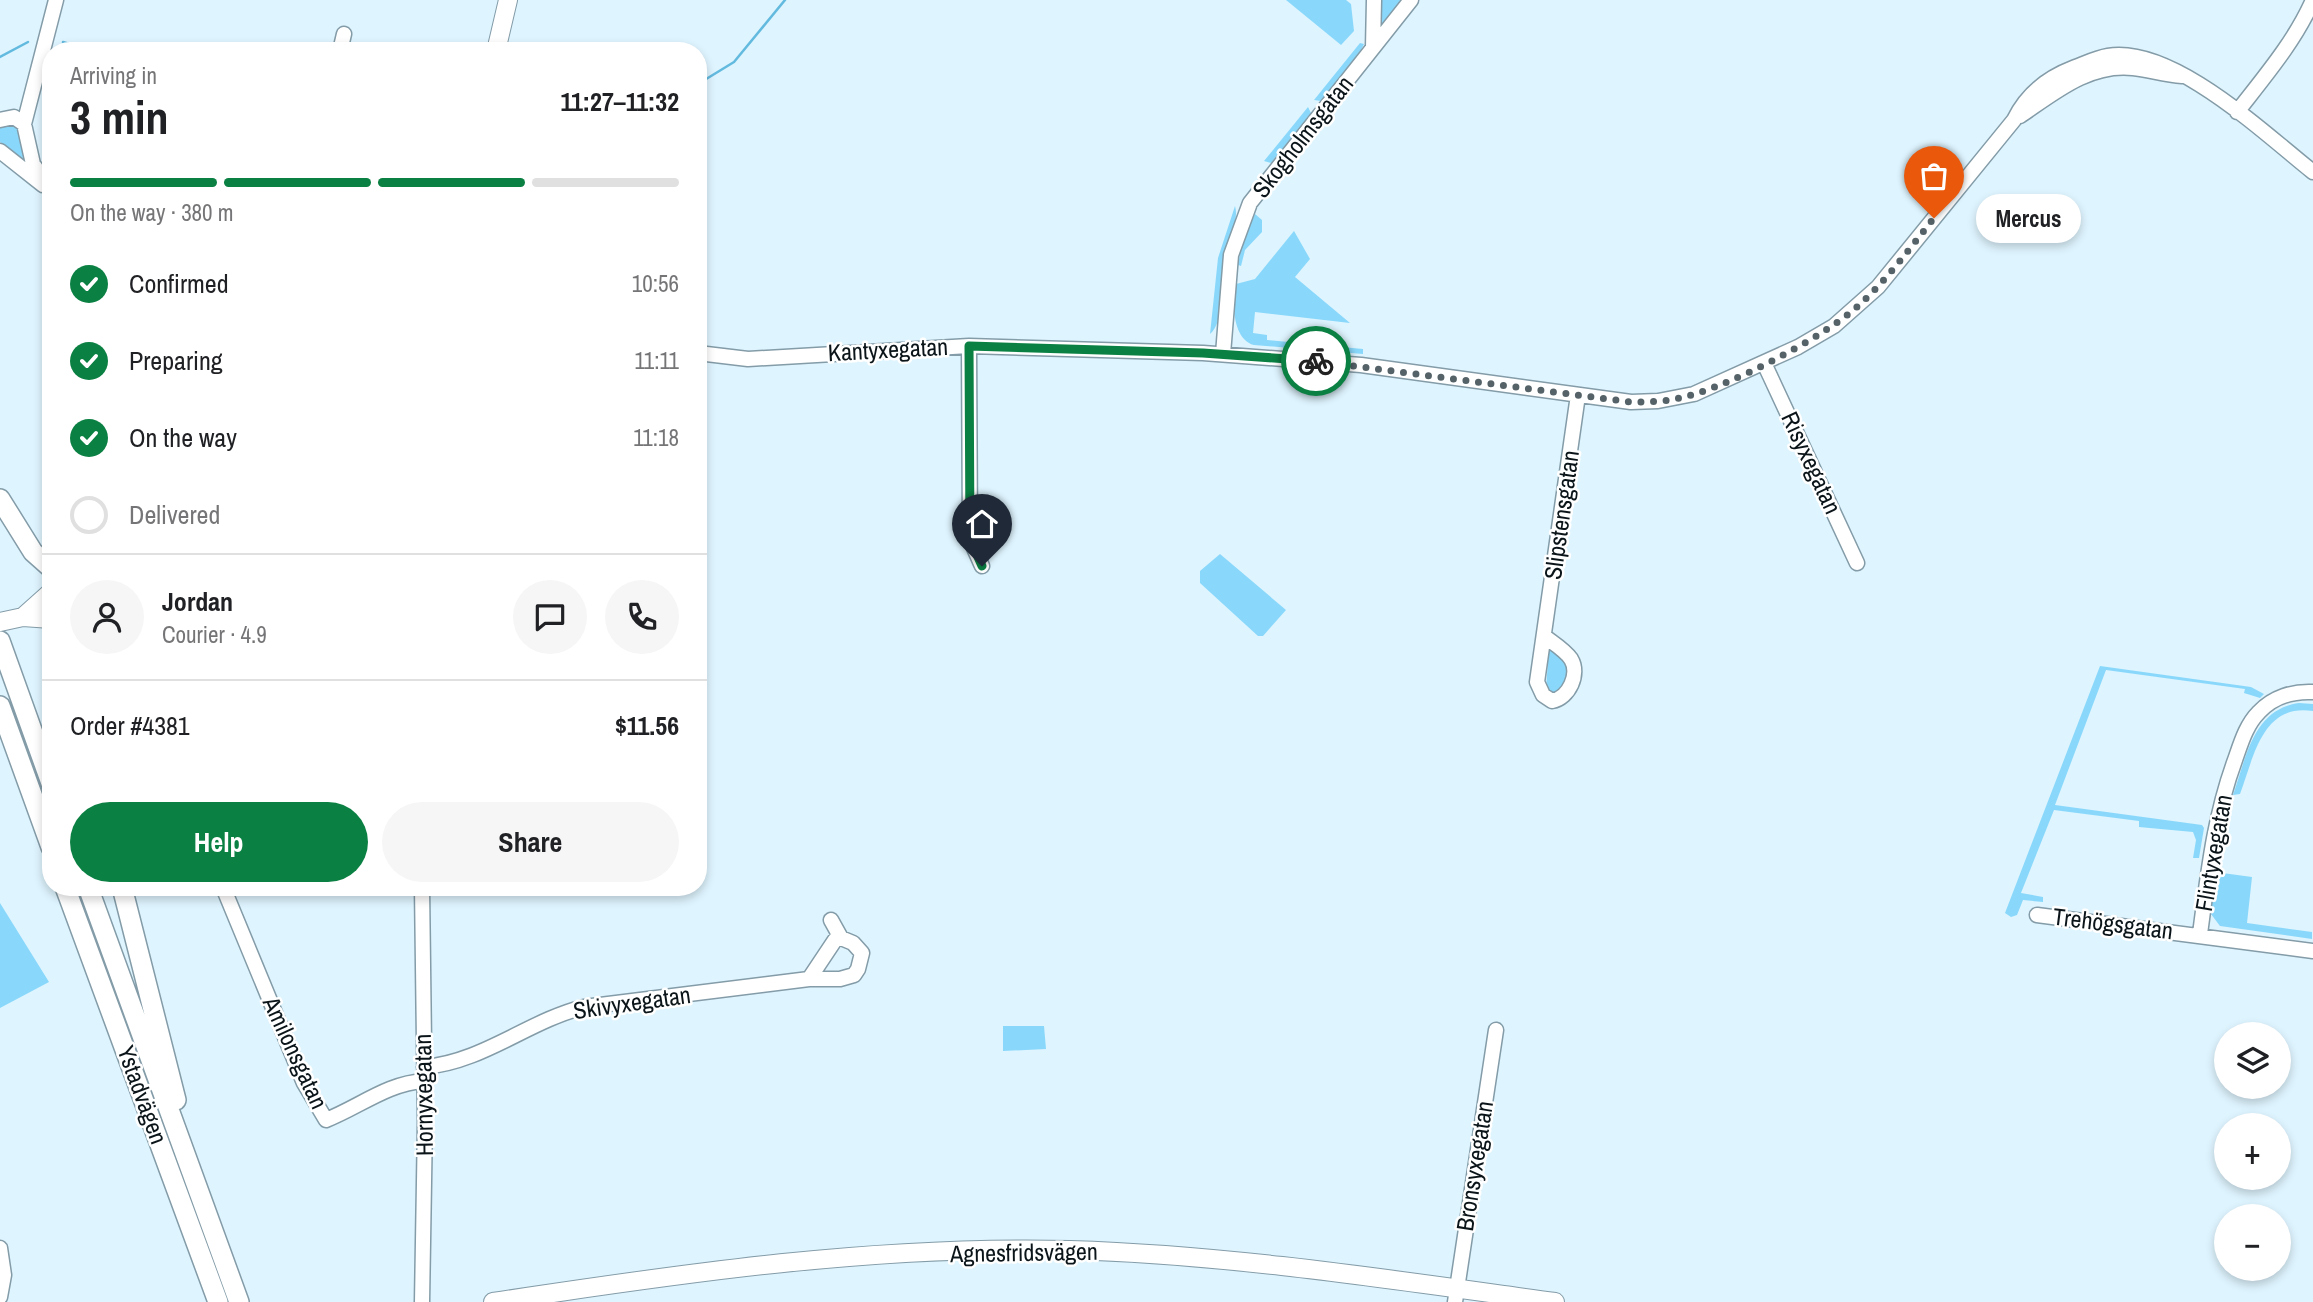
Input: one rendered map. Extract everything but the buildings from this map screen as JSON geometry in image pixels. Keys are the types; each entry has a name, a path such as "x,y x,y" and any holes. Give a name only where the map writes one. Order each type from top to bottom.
{"highway":[{"path":"0,499 33,552 42,560"},
{"path":"12,518 42,552"},
{"path":"0,641 42,758"},
{"path":"0,707 42,821"},
{"name":"Ystadvägen","path":"68,896 218,1302"},
{"name":"Ystadvägen","path":"91,896 239,1302"},
{"path":"124,896 208,1215"}],"main road":[{"path":"498,42 508,0"},
{"path":"21,617 42,600"},
{"path":"0,622 21,617 42,618"},
{"name":"Agnesfridsvägen","path":"493,1302 756,1266 874,1256 1035,1250 1229,1259 1456,1295 1555,1302"}],"street":[{"path":"45,42 56,0"},
{"path":"1373,48 1374,0"},
{"name":"Skogholmsgatan","path":"1223,354 1228,270 1234,240 1244,217 1260,188 1411,0"},
{"path":"2313,0 2305,18 2277,60 2237,112 2313,172"},
{"path":"342,42 344,34"},
{"path":"42,54 24,124 33,164 42,178"},
{"name":"Kantyxegatan","path":"707,354 748,359 969,346 1223,354 1361,365 1631,402 1678,399 1711,388 1834,326 1871,293 2014,120 2027,99 2059,73 2110,62 2183,76 2237,112"},
{"path":"0,120 14,117 24,124"},
{"path":"0,151 42,184"},
{"path":"969,346 970,539 982,566"},
{"name":"Risyxegatan","path":"1764,363 1857,563"},
{"name":"Slipstensgatan","path":"1544,636 1578,395"},
{"name":"Flintyxegatan","path":"2200,934 2214,827 2244,735 2258,713 2268,704 2295,693 2313,692"},
{"name":"Amilonsgatan","path":"227,896 304,1083 326,1120 424,1074"},
{"name":"Hornyxegatan","path":"422,896 422,1302"},
{"name":"Trehögsgatan","path":"2037,915 2200,934 2313,951"},
{"name":"Skivyxegatan","path":"424,1074 471,1058 554,1015 584,1007 809,979 840,979 853,975 858,970 862,953 853,943 841,938 831,920"},
{"path":"809,979 827,948 841,938"},
{"name":"Bronsyxegatan","path":"1456,1295 1496,1030"},
{"path":"0,1248 4,1275 0,1297"}],"shaded area":[{"path":"1286,0 1346,0 1351,4 1354,31 1341,45"},
{"path":"1380,0 1402,0 1381,28"},
{"path":"1360,43 1364,44 1361,50 1321,101 1314,100"},
{"path":"1308,107 1311,113 1271,163 1264,161"},
{"path":"10,123 18,128 24,161 0,142 0,127"},
{"path":"1235,206 1236,220 1223,265 1220,312 1210,334 1218,258"},
{"path":"1255,214 1262,220 1262,232 1245,250 1241,266 1238,265 1242,242"},
{"path":"1294,231 1310,259 1295,277 1350,323 1255,312 1253,333 1267,335 1267,340 1363,349 1363,354 1254,345 1241,335 1234,310 1236,284 1255,279"},
{"path":"1220,554 1286,610 1263,636 1258,636 1200,583 1200,571"},
{"path":"1549,648 1566,663 1567,674 1561,691 1555,694 1546,688"},
{"path":"2100,666 2251,687 2264,694 2260,698 2244,693 2245,689 2106,670 2055,805 2202,825 2204,828 2199,858 2193,858 2196,840 2193,832 2139,827 2139,821 2054,810 2021,893 2043,897 2043,902 2023,900 2017,915 2011,917 2005,913"},
{"path":"2299,703 2313,704 2313,711 2296,711 2282,715 2271,724 2256,749 2240,794 2233,795 2247,751 2261,725 2283,707"},
{"path":"2215,872 2252,877 2247,923 2312,932 2312,939 2220,926 2211,914"},
{"path":"0,903 49,982 0,1008"},
{"path":"1003,1026 1044,1026 1046,1049 1003,1051"}],"waterway":[{"path":"707,78 734,62 785,0"},
{"path":"0,57 28,42"}],"way so far":[{"path":"1316,361 1631,402 1678,399 1711,388 1810,341 1834,326 1878,287 1934,218"}],"place":[{"name":"Mercus","path":"1934,218"}],"route":[{"path":"982,566 970,539 969,346 1203,353 1316,361"}]}
